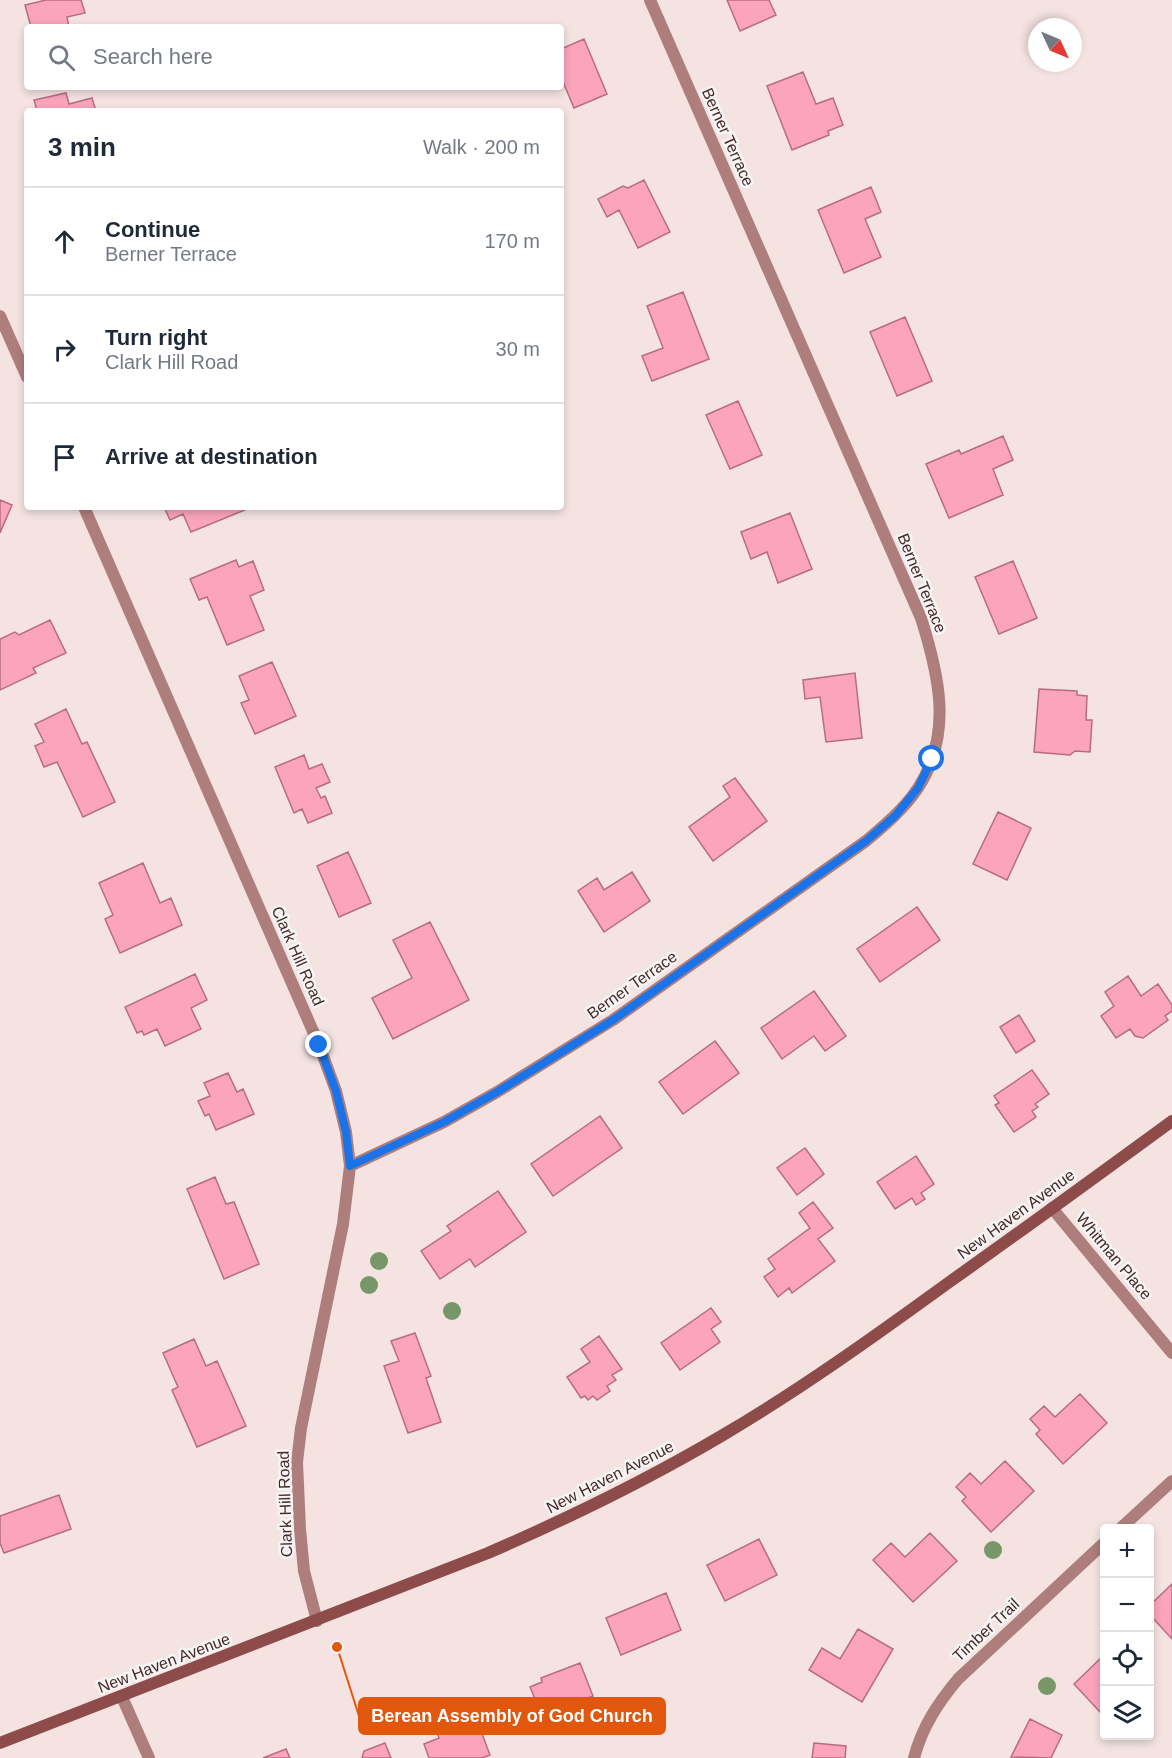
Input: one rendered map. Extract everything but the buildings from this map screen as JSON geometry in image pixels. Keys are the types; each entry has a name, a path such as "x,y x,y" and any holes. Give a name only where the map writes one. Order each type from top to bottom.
{"main road":[{"name":"New Haven Avenue","path":"0,1743 488,1553 565,1520 646,1479 724,1435 813,1378 1172,1121"}],"street":[{"name":"Berner Terrace","path":"350,1166 444,1122 613,1020 866,841 895,816 918,788 932,759 940,724 939,687 932,653 921,618 650,0"},
{"path":"0,316 24,370"},
{"name":"Clark Hill Road","path":"85,510 319,1045 336,1091 346,1132 350,1166 343,1224 301,1428 297,1461 297,1494 304,1570 317,1621"},
{"name":"Whitman Place","path":"1053,1208 1172,1353"},
{"path":"1124,1524 1172,1481"},
{"name":"Timber Trail","path":"914,1758 921,1736 943,1696 958,1679 1100,1547"},
{"path":"122,1697 149,1758"}],"place":[{"name":"Berean Assembly of God Church","path":"337,1647"}],"route":[{"path":"319,1045 336,1091 346,1132 350,1166 444,1122 613,1020 866,841 895,816 918,788 932,759"}]}
